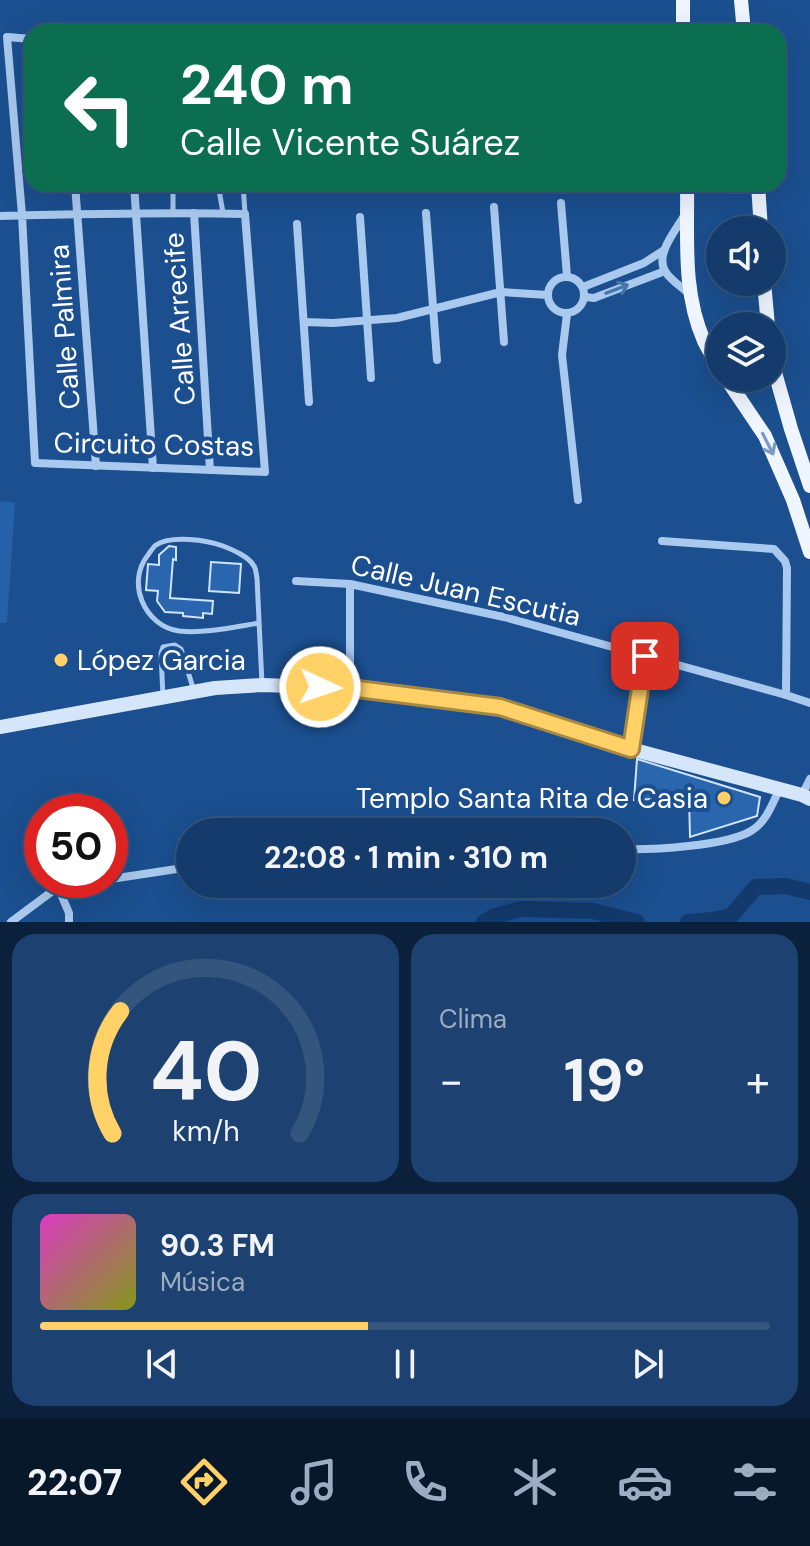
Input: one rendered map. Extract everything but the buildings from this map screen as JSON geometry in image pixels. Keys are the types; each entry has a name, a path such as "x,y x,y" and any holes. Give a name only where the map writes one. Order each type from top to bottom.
{"main road":[{"path":"683,0 683,24"},
{"path":"741,0 743,24"},
{"path":"687,192 690,295 706,346"},
{"path":"759,192 760,216"},
{"path":"735,392 765,436 793,500 810,552"},
{"path":"780,392 808,475"},
{"path":"0,727 215,688 262,685 350,688 500,707 631,749 807,797"}],"street":[{"path":"22,215 7,37 24,38"},
{"name":"Calle Palmira","path":"76,192 96,466"},
{"path":"135,192 153,468"},
{"path":"561,203 567,276"},
{"path":"494,207 504,342"},
{"path":"688,209 662,261 665,271 690,295"},
{"name":"Calle Arrecife","path":"194,213 210,470"},
{"path":"426,213 437,360"},
{"path":"0,216 245,214"},
{"name":"Circuito Costas","path":"22,215 35,463 265,472 245,214"},
{"path":"360,217 371,378"},
{"path":"297,224 309,402"},
{"path":"583,287 644,263 665,250"},
{"path":"585,297 594,298 665,271"},
{"path":"567,276 583,287 585,297 575,311 567,314 558,312 552,306 548,295 552,283 559,278 567,276"},
{"path":"304,322 397,318 501,292 548,295"},
{"path":"567,314 562,355 578,500"},
{"path":"662,541 774,549 785,561 786,695"},
{"name":"Calle Juan Escutia","path":"296,581 350,584 504,617 810,703"},
{"path":"350,584 350,688"},
{"path":"631,749 645,656"},
{"path":"807,797 810,779"},
{"path":"636,850 727,841 752,830 767,815 779,790"},
{"path":"128,877 176,869"},
{"path":"11,922 43,898"},
{"path":"63,898 69,922"}],"lane":[{"path":"173,192 173,213"},
{"path":"219,192 223,213"},
{"path":"244,192 245,214"},
{"path":"259,623 196,631 179,631 163,626 143,604 138,585 143,562 156,545 173,540 209,541 235,550 254,566 257,578 262,685"},
{"path":"163,698 163,647 175,645 181,649 194,692"}],"shaded area":[{"path":"0,501 15,503 7,623 0,623"}],"waterway":[{"path":"688,922 731,916 756,887 786,886 810,892"},
{"path":"484,922 521,909 593,911 637,922"}],"place":[{"name":"López Garcia","path":"61,660"},
{"name":"Templo Santa Rita de Casia","path":"724,798"}],"route":[{"path":"320,687 500,707 631,749 645,656"}]}
